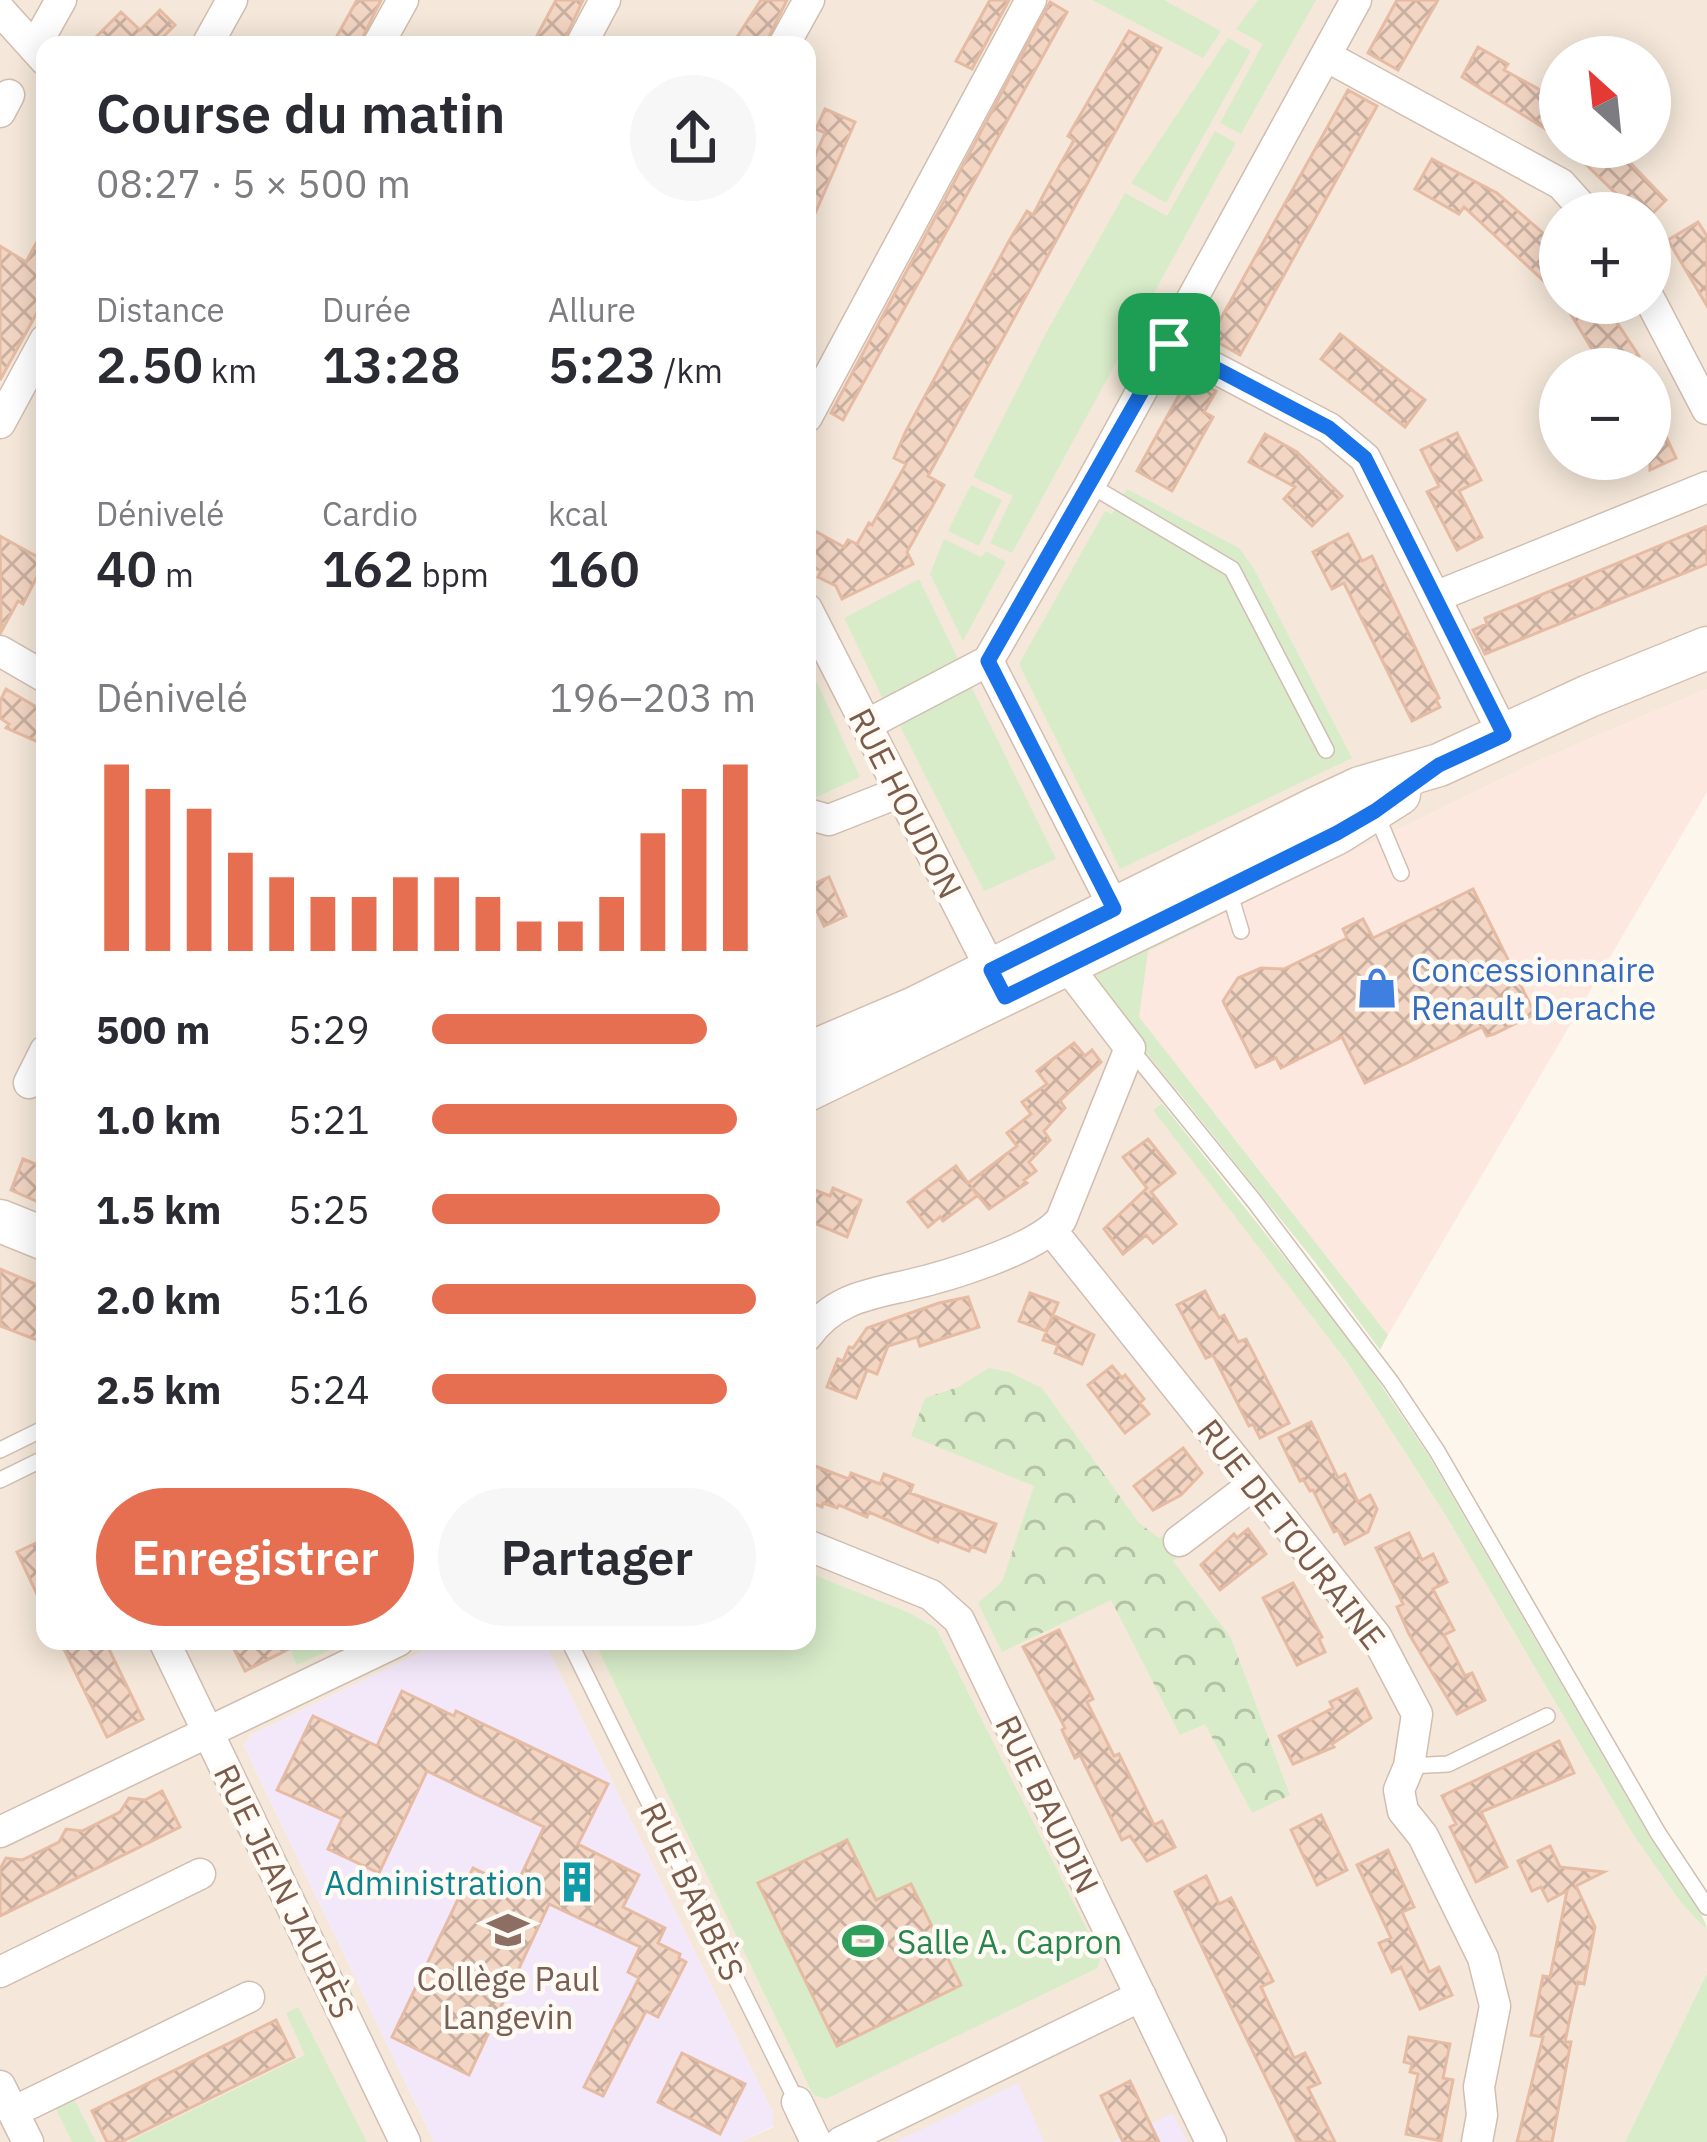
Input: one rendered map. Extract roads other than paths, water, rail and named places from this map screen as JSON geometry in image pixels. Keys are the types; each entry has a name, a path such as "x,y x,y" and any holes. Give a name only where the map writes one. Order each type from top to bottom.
{"street":[{"path":"47,36 61,0"},
{"path":"212,36 232,0"},
{"path":"383,36 403,0"},
{"path":"585,36 605,0"},
{"path":"789,36 808,0"},
{"path":"816,400 1031,0"},
{"path":"866,725 988,661 1169,344 1356,0"},
{"path":"0,10 36,50"},
{"path":"1326,56 1568,192"},
{"path":"1663,324 1707,409"},
{"path":"1169,344 1329,428 1365,458 1504,735"},
{"path":"0,423 36,357"},
{"path":"1435,597 1707,487"},
{"name":"RUE HOUDON","path":"816,627 998,983"},
{"path":"816,1085 998,983 1439,765 1707,648"},
{"path":"0,651 36,666"},
{"path":"988,661 1121,922"},
{"path":"816,816 829,820 900,792"},
{"path":"816,1050 915,1008 1067,966 1121,922"},
{"path":"816,1325 856,1296 905,1286 1027,1246 1052,1231 1073,1196 1130,1048 1067,966"},
{"path":"29,1083 36,1069"},
{"path":"0,1221 36,1235"},
{"name":"RUE DE TOURAINE","path":"1052,1231 1376,1636 1417,1714 1409,1766 1399,1790 1403,1811 1423,1837 1483,1958 1496,2006 1479,2087 1482,2115 1477,2142"},
{"path":"1179,1540 1254,1484"},
{"name":"RUE BAUDIN","path":"816,1549 931,1595 959,1619 1211,2142"},
{"name":"RUE JEAN JAURÈS","path":"168,1650 406,2142"},
{"path":"0,1832 379,1650"},
{"path":"0,1972 200,1874"},
{"path":"841,2142 1141,1996"},
{"path":"28,2142 6,2099 249,1997"},
{"name":"RUE BARBÈS","path":"797,2102 816,2142"}],"lane":[{"path":"1090,484 1232,569 1326,749"},
{"path":"1368,800 1401,873"},
{"path":"1221,872 1241,931"},
{"path":"1130,1048 1241,1184 1390,1382 1436,1451 1658,1833 1707,1906"},
{"path":"0,1450 36,1432"},
{"path":"0,1480 36,1462"},
{"name":"RUE BARBÈS","path":"573,1650 797,2102"},
{"path":"1409,1766 1448,1764 1547,1716"}],"place":[{"name":"Concessionnaire Renault Derache","path":"1377,988"},
{"name":"Administration","path":"577,1882"},
{"name":"Collège Paul Langevin","path":"508,1930"},
{"name":"Salle A. Capron","path":"863,1941"}]}
